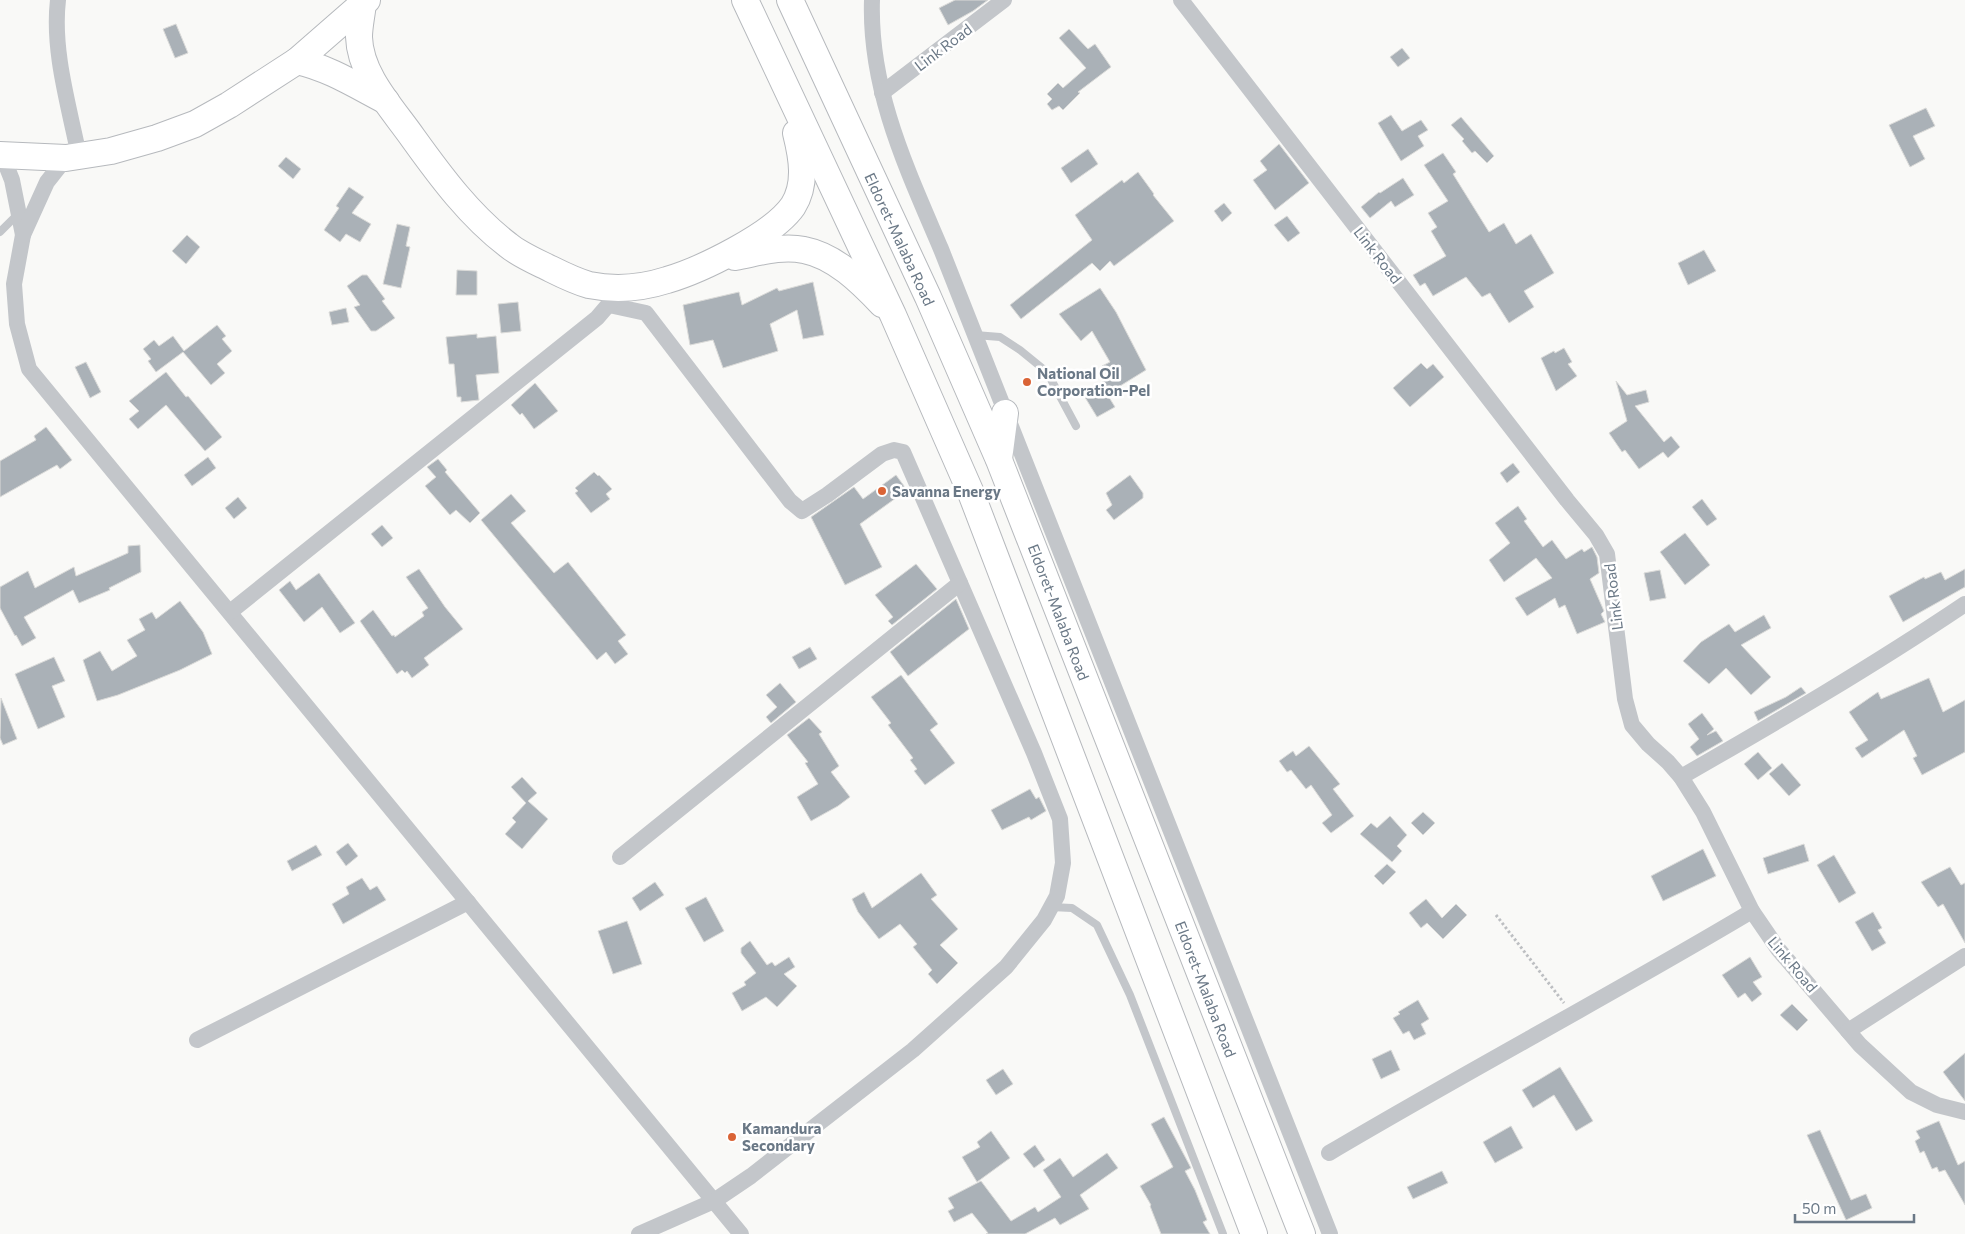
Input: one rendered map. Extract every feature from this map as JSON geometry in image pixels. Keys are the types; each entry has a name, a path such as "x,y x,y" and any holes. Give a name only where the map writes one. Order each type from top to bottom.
{"highway":[{"path":"745,0 893,315 971,494 1254,1234"},
{"name":"Eldoret-Malaba Road","path":"790,0 928,297 999,460 1302,1234"},
{"path":"1,155 73,157 111,151 157,138 196,124 297,61 365,2"},
{"path":"365,2 359,36 365,68 387,102 455,194 509,246 569,278 615,297 668,280 713,261 762,234 780,221 792,207 801,187 802,171 800,150 780,72"},
{"path":"297,61 313,64 340,76 387,102"},
{"path":"713,261 767,250 804,250 824,256 837,264 867,289 893,315"},
{"path":"999,460 1006,413"}],"street":[{"path":"58,0 56,14 60,57 73,157 46,182 23,235 14,284 17,324 29,369 741,1234"},
{"name":"Eldoret-Malaba Road","path":"872,0 871,29 882,93 896,142 975,335 1330,1234"},
{"name":"Link Road","path":"882,93 1004,0"},
{"name":"Link Road","path":"1180,0 1596,535 1608,554 1625,699 1632,726 1681,777 1703,812 1752,911 1778,949 1860,1045 1911,1092 1937,1105 1965,1112"},
{"path":"1,155 12,180 23,235"},
{"path":"230,612 597,318 615,297 646,313 790,501 802,511 882,454 894,450 903,452 1034,753 1060,819 1062,864 1057,896 1044,920 1006,967 913,1050 751,1176 714,1201 639,1234"},
{"path":"620,857 960,582"},
{"path":"1681,777 1920,634 1965,604"},
{"path":"197,1040 468,902"},
{"path":"1330,1153 1418,1100 1573,1015 1752,911"},
{"path":"1848,1031 1965,956"}],"lane":[{"path":"0,232 19,213"},
{"path":"975,335 1000,337 1020,350 1047,372 1076,426"},
{"path":"1051,907 1072,908 1097,925 1130,996 1224,1234"}],"path":[{"path":"1496,915 1573,1015"}],"building":[{"path":"955,0 988,0 948,25 939,8"},
{"path":"176,24 188,53 175,58 163,29"},
{"path":"1069,29 1088,49 1095,44 1111,67 1078,92 1080,93 1063,110 1059,106 1052,110 1047,104 1052,99 1047,94 1058,83 1063,88 1086,68 1059,38"},
{"path":"1402,48 1410,58 1398,67 1390,57"},
{"path":"1926,108 1935,126 1913,136 1925,159 1910,167 1889,125"},
{"path":"1391,115 1402,131 1421,120 1428,130 1418,136 1424,146 1401,161 1378,123"},
{"path":"1461,117 1494,156 1487,163 1475,151 1472,153 1462,141 1464,139 1451,125"},
{"path":"1279,144 1309,183 1275,210 1253,180 1267,170 1260,161"},
{"path":"1088,149 1098,164 1071,183 1061,168"},
{"path":"1443,153 1456,172 1453,174 1489,232 1504,223 1516,244 1531,234 1554,273 1524,291 1534,307 1509,323 1490,293 1482,297 1466,277 1433,296 1425,283 1420,286 1413,275 1446,256 1431,231 1437,227 1428,213 1448,201 1424,165"},
{"path":"286,157 301,169 293,179 278,166"},
{"path":"1138,172 1153,195 1174,221 1114,266 1110,261 1100,271 1092,263 1021,319 1010,305 1092,240 1075,215 1122,180 1124,183"},
{"path":"1403,178 1414,195 1395,207 1391,201 1370,218 1361,207 1379,192"},
{"path":"349,187 364,197 352,213 371,224 360,242 346,234 340,242 324,230 339,208 336,206"},
{"path":"1224,203 1232,213 1222,222 1214,211"},
{"path":"1287,216 1300,233 1288,242 1274,225"},
{"path":"397,224 410,227 406,246 410,247 401,288 383,284"},
{"path":"187,235 200,247 186,264 172,251"},
{"path":"1704,250 1716,271 1688,285 1678,263"},
{"path":"457,270 477,271 477,295 456,295"},
{"path":"362,275 367,275 385,299 382,301 395,318 376,331 371,331 354,307 360,305 347,286"},
{"path":"813,282 824,335 803,339 797,310 770,324 778,351 723,368 713,340 690,345 683,305 739,292 742,305 777,288 779,291"},
{"path":"1100,288 1116,312 1146,370 1107,394 1115,407 1097,417 1083,394 1109,378 1102,366 1110,362 1092,331 1081,341 1059,314"},
{"path":"518,302 521,331 501,333 498,304"},
{"path":"346,308 349,322 332,325 329,312"},
{"path":"217,325 226,336 222,339 232,351 217,364 225,373 211,385 183,352 156,372 148,361 151,359 143,349 154,340 159,346 173,336 184,351"},
{"path":"477,334 477,338 496,336 499,373 476,375 479,400 461,402 461,397 457,397 454,364 449,364 446,337"},
{"path":"1564,348 1572,362 1568,364 1577,376 1556,391 1541,358"},
{"path":"86,362 101,392 90,398 75,367"},
{"path":"1421,363 1427,369 1433,364 1444,377 1410,407 1393,388"},
{"path":"166,372 222,437 205,451 166,405 138,429 129,419 139,411 129,401"},
{"path":"1616,381 1627,395 1646,390 1649,402 1635,406 1664,442 1671,436 1680,447 1668,458 1663,452 1639,469 1625,450 1622,452 1609,433 1627,421"},
{"path":"535,383 558,411 534,429 522,413 520,415 511,405"},
{"path":"46,427 72,460 60,469 57,465 0,497 0,461 36,440 34,436"},
{"path":"208,457 216,468 192,486 184,475"},
{"path":"438,459 447,470 445,472 480,513 470,523 456,510 450,515 425,486 436,477 427,467"},
{"path":"1513,463 1520,472 1507,483 1500,473"},
{"path":"594,472 612,489 606,494 610,499 591,513 575,493 578,491 575,488"},
{"path":"896,475 907,490 860,524 882,567 845,585 811,517 854,487 863,499"},
{"path":"1130,475 1143,493 1143,498 1114,520 1106,510 1112,505 1106,493"},
{"path":"511,494 526,511 511,523 554,573 568,562 626,635 618,641 628,654 615,664 606,652 597,660 481,520"},
{"path":"238,497 247,508 234,519 225,508"},
{"path":"1702,499 1717,519 1707,526 1692,507"},
{"path":"1518,506 1527,519 1524,521 1543,547 1552,540 1566,559 1582,549 1584,552 1592,547 1597,557 1599,573 1590,579 1604,611 1601,614 1605,622 1577,634 1565,605 1559,608 1555,598 1527,616 1515,598 1552,578 1536,558 1504,582 1489,560 1510,543 1495,523"},
{"path":"382,525 393,538 382,547 371,534"},
{"path":"1685,533 1710,565 1685,585 1660,552"},
{"path":"140,545 141,572 109,588 110,590 79,603 73,590 24,617 36,638 22,646 0,608 0,587 28,571 35,588 74,567 76,576 128,553 128,546"},
{"path":"916,564 937,589 892,625 888,621 893,617 875,595"},
{"path":"419,569 445,607 463,629 424,658 429,665 412,678 407,671 405,673 402,670 397,674 360,621 373,610 392,636 394,635 395,637 424,616 422,612 428,608 406,577"},
{"path":"1965,569 1965,587 1903,622 1889,596 1924,577 1925,579 1941,572 1945,580"},
{"path":"1660,570 1666,598 1650,601 1644,573"},
{"path":"319,573 355,623 340,633 322,607 304,622 279,590 290,581 296,590"},
{"path":"956,599 969,629 908,676 890,652"},
{"path":"180,601 203,632 212,654 180,670 118,695 97,701 83,660 100,651 112,671 137,656 127,640 145,630 139,619 152,612 156,619"},
{"path":"1764,615 1771,628 1741,645 1771,677 1751,695 1726,668 1709,684 1683,661 1701,642 1729,624 1735,632"},
{"path":"810,647 817,659 799,669 792,657"},
{"path":"54,657 65,681 52,686 65,717 38,729 15,674"},
{"path":"901,675 938,724 930,730 955,763 925,785 914,771 917,769 910,760 913,758 888,725 891,723 871,697"},
{"path":"1929,678 1943,712 1965,700 1965,752 1922,775 1913,758 1917,756 1904,730 1862,758 1855,748 1868,740 1849,712 1878,692 1881,699"},
{"path":"780,683 796,702 771,723 766,717 777,707 766,695"},
{"path":"1801,687 1806,693 1758,721 1754,712 1786,697"},
{"path":"1,698 17,739 3,745 0,738"},
{"path":"1702,713 1714,729 1707,735 1716,731 1723,741 1697,756 1690,747 1699,739 1688,724"},
{"path":"809,718 822,732 819,734 839,766 831,772 850,797 811,821 797,797 818,784 805,763 808,762 787,735"},
{"path":"1309,746 1340,784 1333,789 1354,816 1331,833 1322,823 1332,815 1311,785 1306,789 1291,770 1287,772 1279,761 1293,751 1296,756"},
{"path":"1758,752 1772,768 1758,780 1744,764"},
{"path":"1782,763 1801,785 1789,796 1769,774"},
{"path":"522,777 537,793 528,801 548,819 522,849 505,834 516,822 512,818 526,803 511,787"},
{"path":"1030,789 1036,799 1039,797 1046,811 1031,820 1029,817 1002,830 991,810"},
{"path":"1423,812 1435,823 1423,835 1411,823"},
{"path":"1390,816 1407,835 1397,846 1402,851 1392,862 1360,834 1371,823 1377,828"},
{"path":"348,843 358,856 346,866 336,852"},
{"path":"1804,844 1809,861 1768,874 1763,858"},
{"path":"316,845 322,855 292,871 287,861"},
{"path":"1703,849 1716,876 1663,901 1651,876"},
{"path":"1834,855 1856,893 1839,903 1817,865"},
{"path":"1387,864 1396,872 1383,885 1374,876"},
{"path":"1950,867 1961,885 1965,883 1965,943 1943,904 1938,907 1921,882"},
{"path":"921,873 937,895 931,899 958,929 940,945 958,963 937,984 928,974 932,970 913,947 917,944 900,924 879,939 858,912 852,899 864,892 872,908"},
{"path":"362,878 370,890 377,886 386,900 343,924 332,904 349,894 346,887"},
{"path":"655,882 664,895 640,911 632,898"},
{"path":"706,897 724,931 704,942 685,908"},
{"path":"1426,899 1442,918 1456,904 1467,915 1443,939 1427,923 1421,928 1409,913"},
{"path":"1873,912 1882,928 1878,930 1886,943 1872,951 1855,922"},
{"path":"627,921 642,964 613,974 598,931"},
{"path":"750,941 767,965 772,962 775,966 789,957 795,967 784,974 797,986 777,1007 766,997 742,1011 732,993 746,985 744,982 756,973 741,953 741,948"},
{"path":"1750,957 1762,977 1753,982 1762,994 1752,1002 1745,993 1738,998 1722,975"},
{"path":"1418,1000 1429,1019 1421,1024 1426,1034 1414,1040 1409,1031 1403,1034 1393,1018 1400,1014 1398,1012"},
{"path":"1792,1004 1808,1020 1797,1031 1780,1015"},
{"path":"1391,1050 1400,1070 1381,1079 1372,1059"},
{"path":"1965,1053 1965,1101 1943,1072"},
{"path":"1560,1067 1593,1121 1576,1131 1554,1095 1533,1108 1522,1090"},
{"path":"1003,1069 1013,1084 996,1095 986,1080"},
{"path":"1164,1117 1191,1168 1185,1171 1207,1220 1203,1222 1210,1234 1161,1234 1151,1205 1140,1186 1173,1167 1151,1124"},
{"path":"1939,1121 1958,1165 1965,1161 1965,1205 1945,1170 1939,1172 1937,1167 1932,1169 1924,1151 1920,1153 1915,1141 1920,1138 1916,1131"},
{"path":"1511,1126 1523,1148 1495,1163 1483,1142"},
{"path":"1820,1130 1851,1200 1866,1194 1872,1208 1846,1220 1807,1135"},
{"path":"991,1131 1010,1158 977,1182 962,1157 980,1147 977,1142"},
{"path":"1035,1145 1045,1160 1034,1168 1023,1154"},
{"path":"1107,1153 1118,1168 1080,1195 1089,1209 1060,1225 1055,1218 1025,1234 986,1234 988,1233 972,1213 954,1222 948,1211 954,1208 948,1198 981,1181 1011,1221 1035,1207 1038,1212 1061,1197 1043,1170 1060,1158 1073,1177"},
{"path":"1442,1171 1448,1183 1413,1199 1407,1187"}],"place":[{"name":"National Oil Corporation-Pel","path":"1027,382"},
{"name":"Savanna Energy","path":"882,491"},
{"name":"Kamandura Secondary","path":"732,1137"}]}
